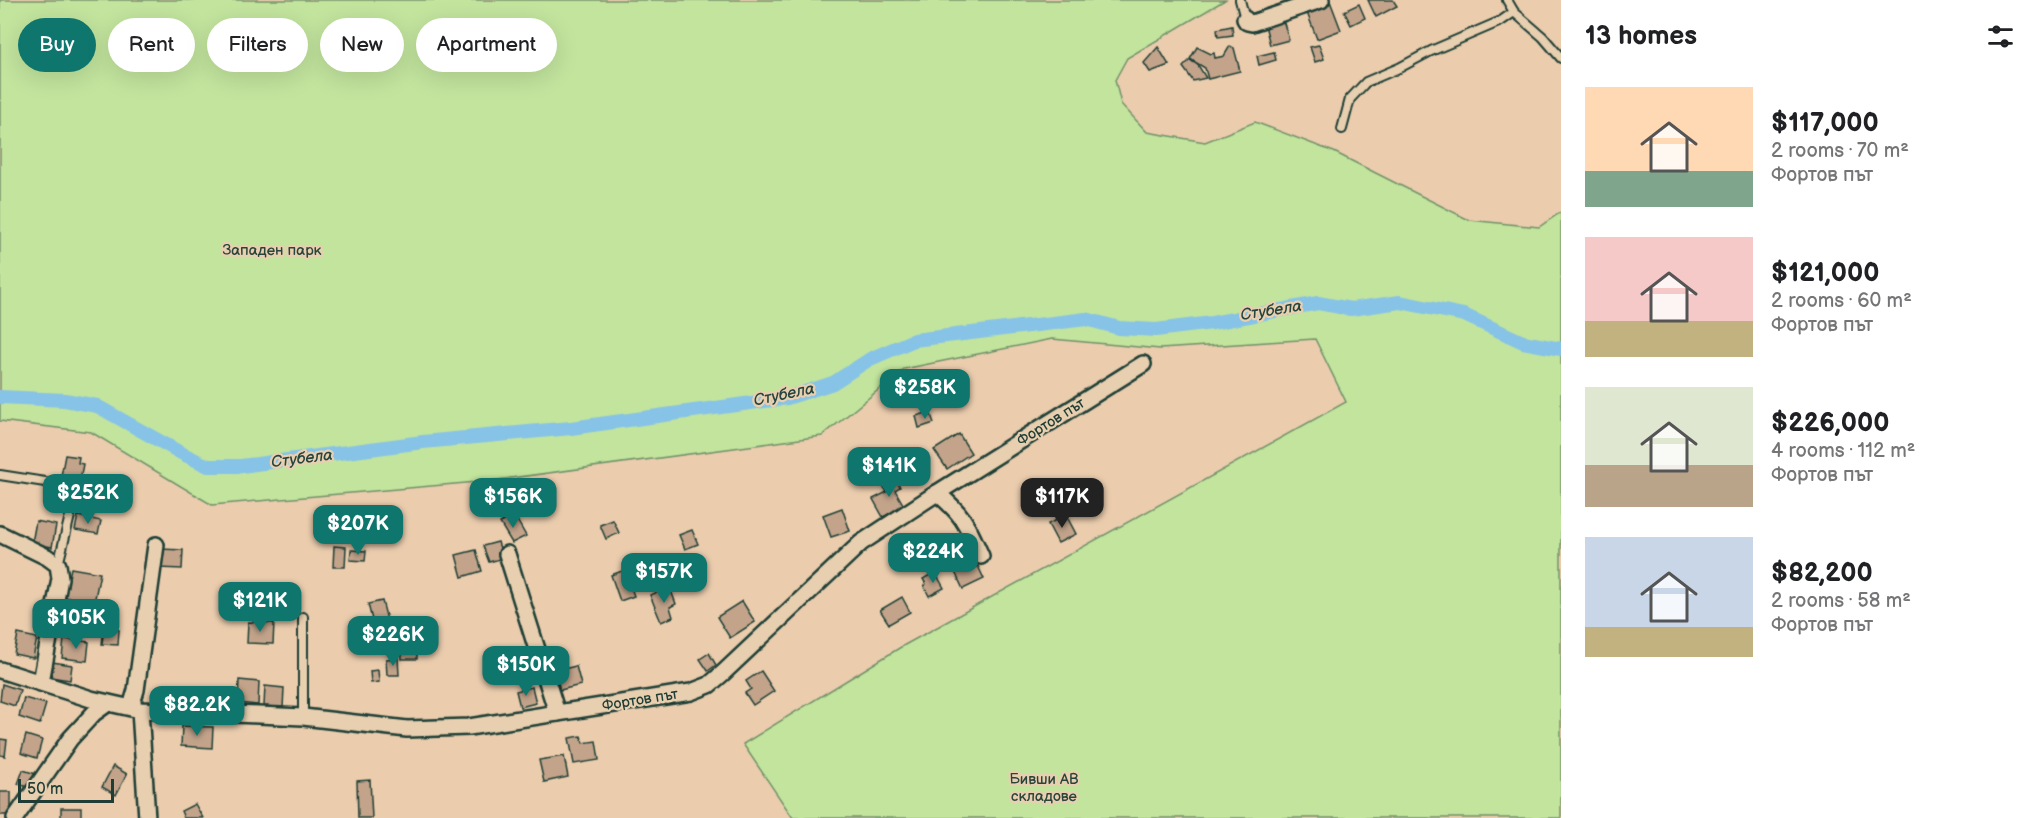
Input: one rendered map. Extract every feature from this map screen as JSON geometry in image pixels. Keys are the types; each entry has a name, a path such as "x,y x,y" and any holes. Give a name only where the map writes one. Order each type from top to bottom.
{"street":[{"path":"1245,19 1252,23 1321,0"},
{"name":"Фортов път","path":"0,670 108,703 136,708 303,717 407,729 469,727 691,692 709,685 861,543 1143,364"},
{"path":"937,493 965,519 981,556"},
{"path":"0,534 47,557 58,565 60,578 41,682"},
{"path":"147,818 136,690 156,545"},
{"path":"507,554 557,713"},
{"path":"15,818 70,739 94,713 108,703"}],"lane":[{"path":"1240,0 1245,19"},
{"path":"1507,0 1514,12 1543,37 1561,58"},
{"path":"1342,129 1350,99 1366,82 1501,21 1514,12"},
{"path":"0,475 77,488 58,565"},
{"path":"303,617 303,717"}],"green space":[{"name":"Западен парк","path":"0,0 1225,0 1127,58 1115,80 1121,104 1147,132 1205,142 1255,122 1334,152 1469,220 1539,227 1561,212 1561,818 793,818 743,744 901,647 1346,402 1315,339 1160,349 1052,339 904,369 822,436 489,481 212,505 91,432 0,421"}],"building":[{"path":"1368,0 1393,0 1397,6 1376,17"},
{"path":"1330,1 1341,30 1317,39 1306,10"},
{"path":"1359,4 1365,18 1351,25 1344,11"},
{"path":"1283,20 1289,40 1270,45 1265,25"},
{"path":"1232,26 1233,35 1218,37 1217,29"},
{"path":"1319,45 1324,59 1315,62 1310,47"},
{"path":"1230,46 1234,48 1240,71 1208,79 1205,68 1190,59 1197,47 1211,54 1214,53 1215,58 1224,56"},
{"path":"1158,47 1169,65 1150,72 1144,63"},
{"path":"1274,52 1276,60 1259,65 1257,56"},
{"path":"1190,60 1198,65 1206,78 1193,81 1183,67"},
{"path":"930,412 934,423 919,428 916,416"},
{"path":"959,434 971,453 947,469 934,450"},
{"path":"65,455 79,457 78,463 83,464 80,480 61,476"},
{"path":"894,475 900,487 895,490 904,506 883,517 873,499 887,492 881,482"},
{"path":"842,508 850,531 831,537 823,515"},
{"path":"514,515 526,536 512,543 500,523"},
{"path":"1066,515 1076,534 1058,543 1048,524"},
{"path":"78,516 101,521 98,534 75,530"},
{"path":"613,520 619,533 606,539 600,525"},
{"path":"36,521 56,525 52,547 32,543"},
{"path":"692,530 698,544 685,549 679,535"},
{"path":"498,542 503,558 489,562 483,546"},
{"path":"334,546 346,547 345,567 333,567"},
{"path":"160,549 183,550 182,569 159,568"},
{"path":"351,550 366,551 365,561 350,560"},
{"path":"476,550 482,571 462,577 456,555"},
{"path":"978,566 984,579 963,589 955,572 964,567 966,572"},
{"path":"71,568 100,573 94,603 65,597"},
{"path":"625,570 634,596 620,601 611,575"},
{"path":"935,572 944,588 929,596 923,579"},
{"path":"670,588 676,604 670,607 673,617 661,622 650,595"},
{"path":"902,597 910,612 889,624 880,610"},
{"path":"382,601 387,620 373,624 368,604"},
{"path":"742,601 755,622 730,638 717,617"},
{"path":"62,613 73,615 71,630 59,628"},
{"path":"248,622 274,623 273,644 247,643"},
{"path":"104,628 119,630 118,645 102,644"},
{"path":"18,634 37,638 33,658 14,654"},
{"path":"64,639 89,642 87,661 62,658"},
{"path":"401,642 417,642 417,659 402,659"},
{"path":"709,653 716,665 708,671 700,659"},
{"path":"398,658 399,675 387,675 386,659"},
{"path":"52,662 72,665 70,680 50,677"},
{"path":"576,666 581,685 560,690 555,671"},
{"path":"378,670 379,682 371,683 370,671"},
{"path":"761,671 774,691 753,705 745,693 751,689 746,681"},
{"path":"239,680 259,682 258,705 238,703"},
{"path":"2,684 20,690 15,706 0,701"},
{"path":"265,686 284,688 283,708 264,706"},
{"path":"532,687 536,703 520,707 516,691"},
{"path":"219,689 234,690 233,708 218,706"},
{"path":"24,698 46,704 40,724 19,717"},
{"path":"182,726 213,727 212,748 181,746"},
{"path":"26,735 42,740 37,758 21,753"},
{"path":"581,736 583,743 596,741 599,760 574,764 569,738"},
{"path":"0,739 7,740 5,756 0,755"},
{"path":"564,756 568,777 544,782 539,760"},
{"path":"113,766 127,774 116,795 102,787"},
{"path":"23,770 36,774 31,788 18,784"},
{"path":"370,780 372,818 358,818 357,781"},
{"path":"0,792 11,792 11,815 0,815"},
{"path":"195,804 203,818 184,818 181,811"},
{"path":"61,808 81,808 81,818 61,818"}],"waterway":[{"name":"Стубела","path":"0,397 65,400 97,406 208,466 241,466 423,442 571,428 787,398 833,383 870,359 914,340 1086,319 1119,328 1156,330 1212,323 1318,303 1351,309 1400,302 1464,315 1523,342 1561,349"}],"park label":[{"name":"Бивши АВ складове","path":"1044,788"}]}
